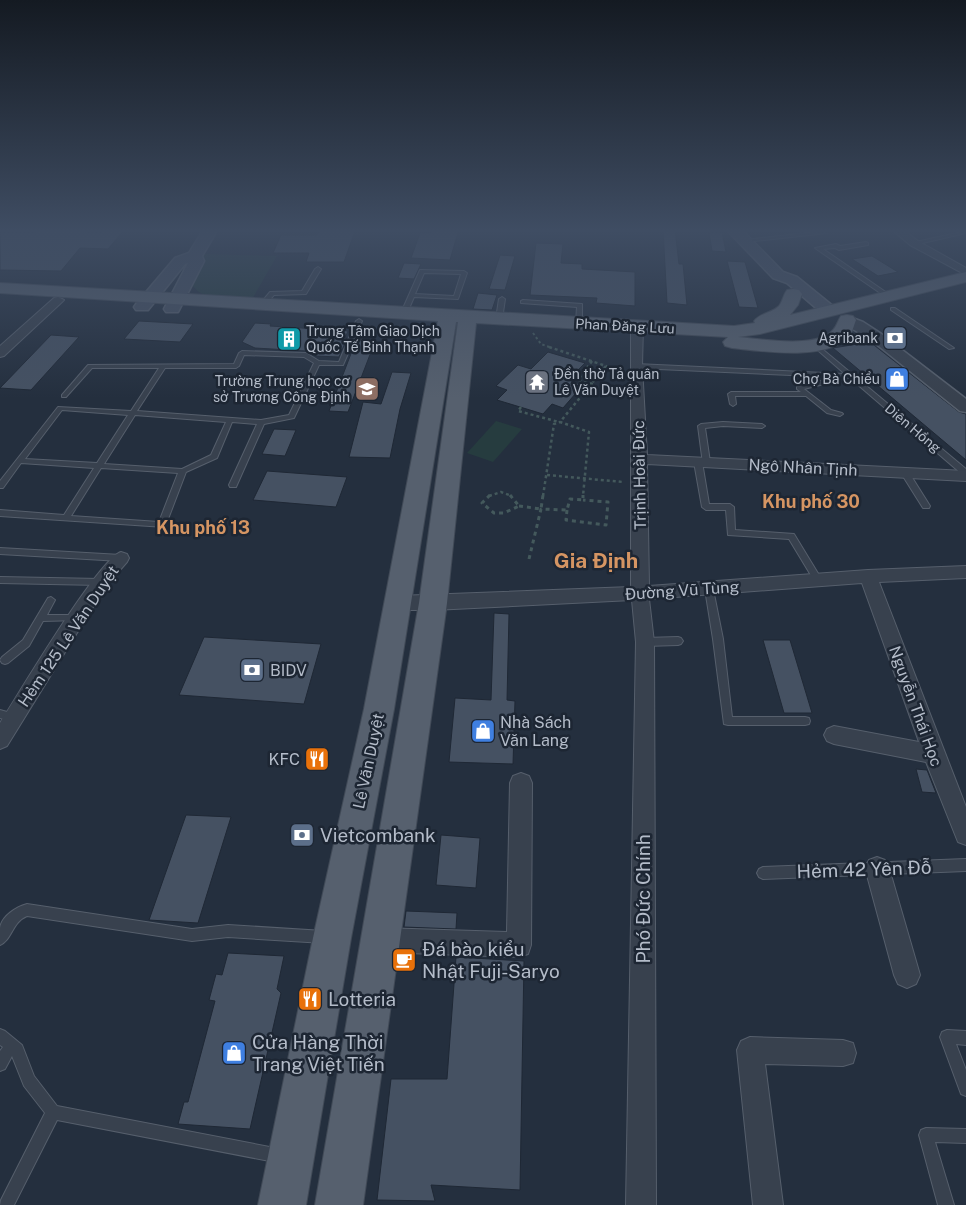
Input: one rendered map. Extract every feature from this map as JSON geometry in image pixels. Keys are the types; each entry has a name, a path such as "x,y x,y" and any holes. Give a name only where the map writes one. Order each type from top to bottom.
{"main road":[{"path":"146,302 160,285"},
{"path":"175,304 185,285"},
{"path":"784,285 792,294 830,317 890,302 941,285"},
{"path":"797,285 830,317"},
{"path":"890,302 966,290"},
{"name":"Phan Đăng Lưu","path":"7,293 58,300 146,302"},
{"name":"Phan Đăng Lưu","path":"7,293 175,304 359,321 457,323 498,319 579,323 637,332"},
{"path":"734,337 783,312 792,303 792,294"},
{"name":"Phan Đăng Lưu","path":"175,304 263,304 404,314 533,333 637,332 734,337 767,340 830,317 846,329 842,335 815,345 779,346 734,337"},
{"path":"339,1205 433,604 447,492 457,323"},
{"name":"Lê Văn Duyệt","path":"282,1205 332,938 379,709 419,491 457,323"},
{"path":"419,491 447,492"}],"street":[{"path":"0,353 58,300"},
{"path":"830,317 858,324 965,405"},
{"name":"Trịnh Hoài Đức","path":"637,332 636,366 640,459 640,593"},
{"name":"Ngô Nhân Tịnh","path":"640,459 905,473 966,474"},
{"name":"Hẻm 125 Lê Văn Duyệt","path":"0,740 7,716 77,618 100,582 121,558"},
{"name":"Đường Vũ Tùng","path":"397,603 433,604 708,590 868,576 966,572"},
{"name":"Nguyễn Thái Học","path":"868,576 933,754 966,834"},
{"name":"Phó Đức Chính","path":"640,593 645,642 641,1205"},
{"path":"834,735 933,754"},
{"path":"380,940 519,945 521,783"},
{"path":"876,868 907,975"},
{"path":"768,1205 750,1050 843,1053"}],"lane":[{"path":"263,304 272,293 304,293 309,285"},
{"path":"404,314 416,285"},
{"path":"412,295 456,298 460,285"},
{"path":"868,285 951,348"},
{"path":"498,319 502,299"},
{"path":"523,302 580,304 579,323"},
{"path":"64,396 90,366 236,366 242,352 306,355 317,363 341,364 359,321"},
{"name":"Diên Hồng","path":"815,345 966,474"},
{"path":"0,486 60,408 261,422 292,417 317,363"},
{"path":"66,518 97,466 163,366"},
{"path":"636,366 852,376"},
{"path":"840,414 829,412 800,388 852,376"},
{"path":"733,404 731,394 808,394"},
{"path":"20,461 183,471 214,456 230,420"},
{"path":"233,485 261,422"},
{"path":"762,426 723,424 702,426 702,462 706,507 730,507 731,533 791,536 818,580"},
{"path":"0,514 162,525 183,471"},
{"path":"905,473 926,506"},
{"path":"0,551 121,558"},
{"path":"0,580 100,582"},
{"path":"708,590 718,639 728,722 805,722"},
{"path":"4,660 26,643 51,600"},
{"path":"42,618 77,618"},
{"path":"645,642 678,641"},
{"name":"Hẻm 42 Yên Đỗ","path":"763,873 966,865"},
{"path":"0,939 15,915 27,910 192,935 228,930 332,938"},
{"path":"966,1038 947,1037 966,1089"},
{"path":"0,1064 5,1040 17,1050 29,1081 53,1112 290,1158"},
{"path":"6,1205 53,1112"},
{"path":"946,1205 926,1135 966,1136"}],"path":[{"path":"529,559 541,509 554,424 560,422 606,366 541,344 533,333"},
{"path":"592,361 578,380 593,384"},
{"path":"521,407 518,411 589,432 583,500"},
{"path":"546,475 623,482"},
{"path":"519,506 516,499 509,493 497,491 487,495 482,503 492,514 501,515 519,506 567,510"},
{"path":"570,499 608,502 606,525 566,520 567,510 570,499"}],"green space":[{"path":"193,285 260,285 251,301 213,297 204,295"},
{"path":"496,421 522,429 493,462 467,453"}],"building":[{"path":"490,285 506,285 505,290 489,289"},
{"path":"531,285 635,285 635,306 596,303 597,298 530,295"},
{"path":"666,285 685,285 687,305 667,303"},
{"path":"733,285 752,285 758,308 739,307"},
{"path":"478,293 497,295 492,310 473,309"},
{"path":"139,321 193,324 180,342 124,339"},
{"path":"255,323 271,324 270,326 348,331 339,357 315,356 317,353 255,348 242,342"},
{"path":"51,335 79,337 31,390 0,388"},
{"path":"357,338 376,339 348,412 329,411"},
{"name":"Chợ Bà Chiểu","path":"870,342 959,412 966,414 966,460 833,348"},
{"name":"Đền thờ Tả quân Lê Văn Duyệt","path":"548,352 585,363 568,380 583,385 563,408 552,404 543,414 497,400 507,390 496,386 518,365 531,369"},
{"path":"392,372 411,373 400,409 390,458 349,457 363,402 381,404"},
{"path":"274,429 296,430 285,456 262,454"},
{"path":"267,471 347,477 336,507 253,500"},
{"name":"Nhà Sách Văn Lang","path":"494,613 509,614 507,700 515,701 513,764 449,762 455,698 491,700"},
{"name":"BIDV","path":"204,637 321,644 304,704 179,695"},
{"path":"763,640 790,640 812,713 784,713"},
{"path":"916,769 927,770 936,793 922,792"},
{"path":"186,815 231,817 198,923 149,920"},
{"path":"441,835 480,838 476,888 436,885"},
{"path":"406,911 457,913 456,929 404,927"},
{"name":"Cửa Hàng Thời Trang Việt Tiến","path":"228,953 284,956 277,989 281,993 250,1129 178,1124 184,1102 188,1102 215,1001 209,1000 216,974 222,975"},
{"path":"456,957 524,961 520,1190 431,1185 435,1201 377,1200 391,1079 447,1079"}],"place":[{"name":"Agribank","path":"895,338"},
{"name":"Trung Tâm Giao Dịch Quốc Tế Binh Thạnh","path":"289,339"},
{"name":"Chợ Bà Chiểu","path":"897,379"},
{"name":"Đền thờ Tả quân Lê Văn Duyệt","path":"537,382"},
{"name":"Trường Trung học cơ sở Trương Công Định","path":"367,389"},
{"name":"BIDV","path":"252,670"},
{"name":"Nhà Sách Văn Lang","path":"483,731"},
{"name":"KFC","path":"317,759"},
{"name":"Vietcombank","path":"302,835"},
{"name":"Đá bào kiểu Nhật Fuji-Saryo","path":"404,960"},
{"name":"Lotteria","path":"310,999"},
{"name":"Cửa Hàng Thời Trang Việt Tiến","path":"234,1053"}],"district":[{"name":"Khu phố 30","path":"811,502"},
{"name":"Khu phố 13","path":"203,528"},
{"name":"Gia Định","path":"596,561"}]}
